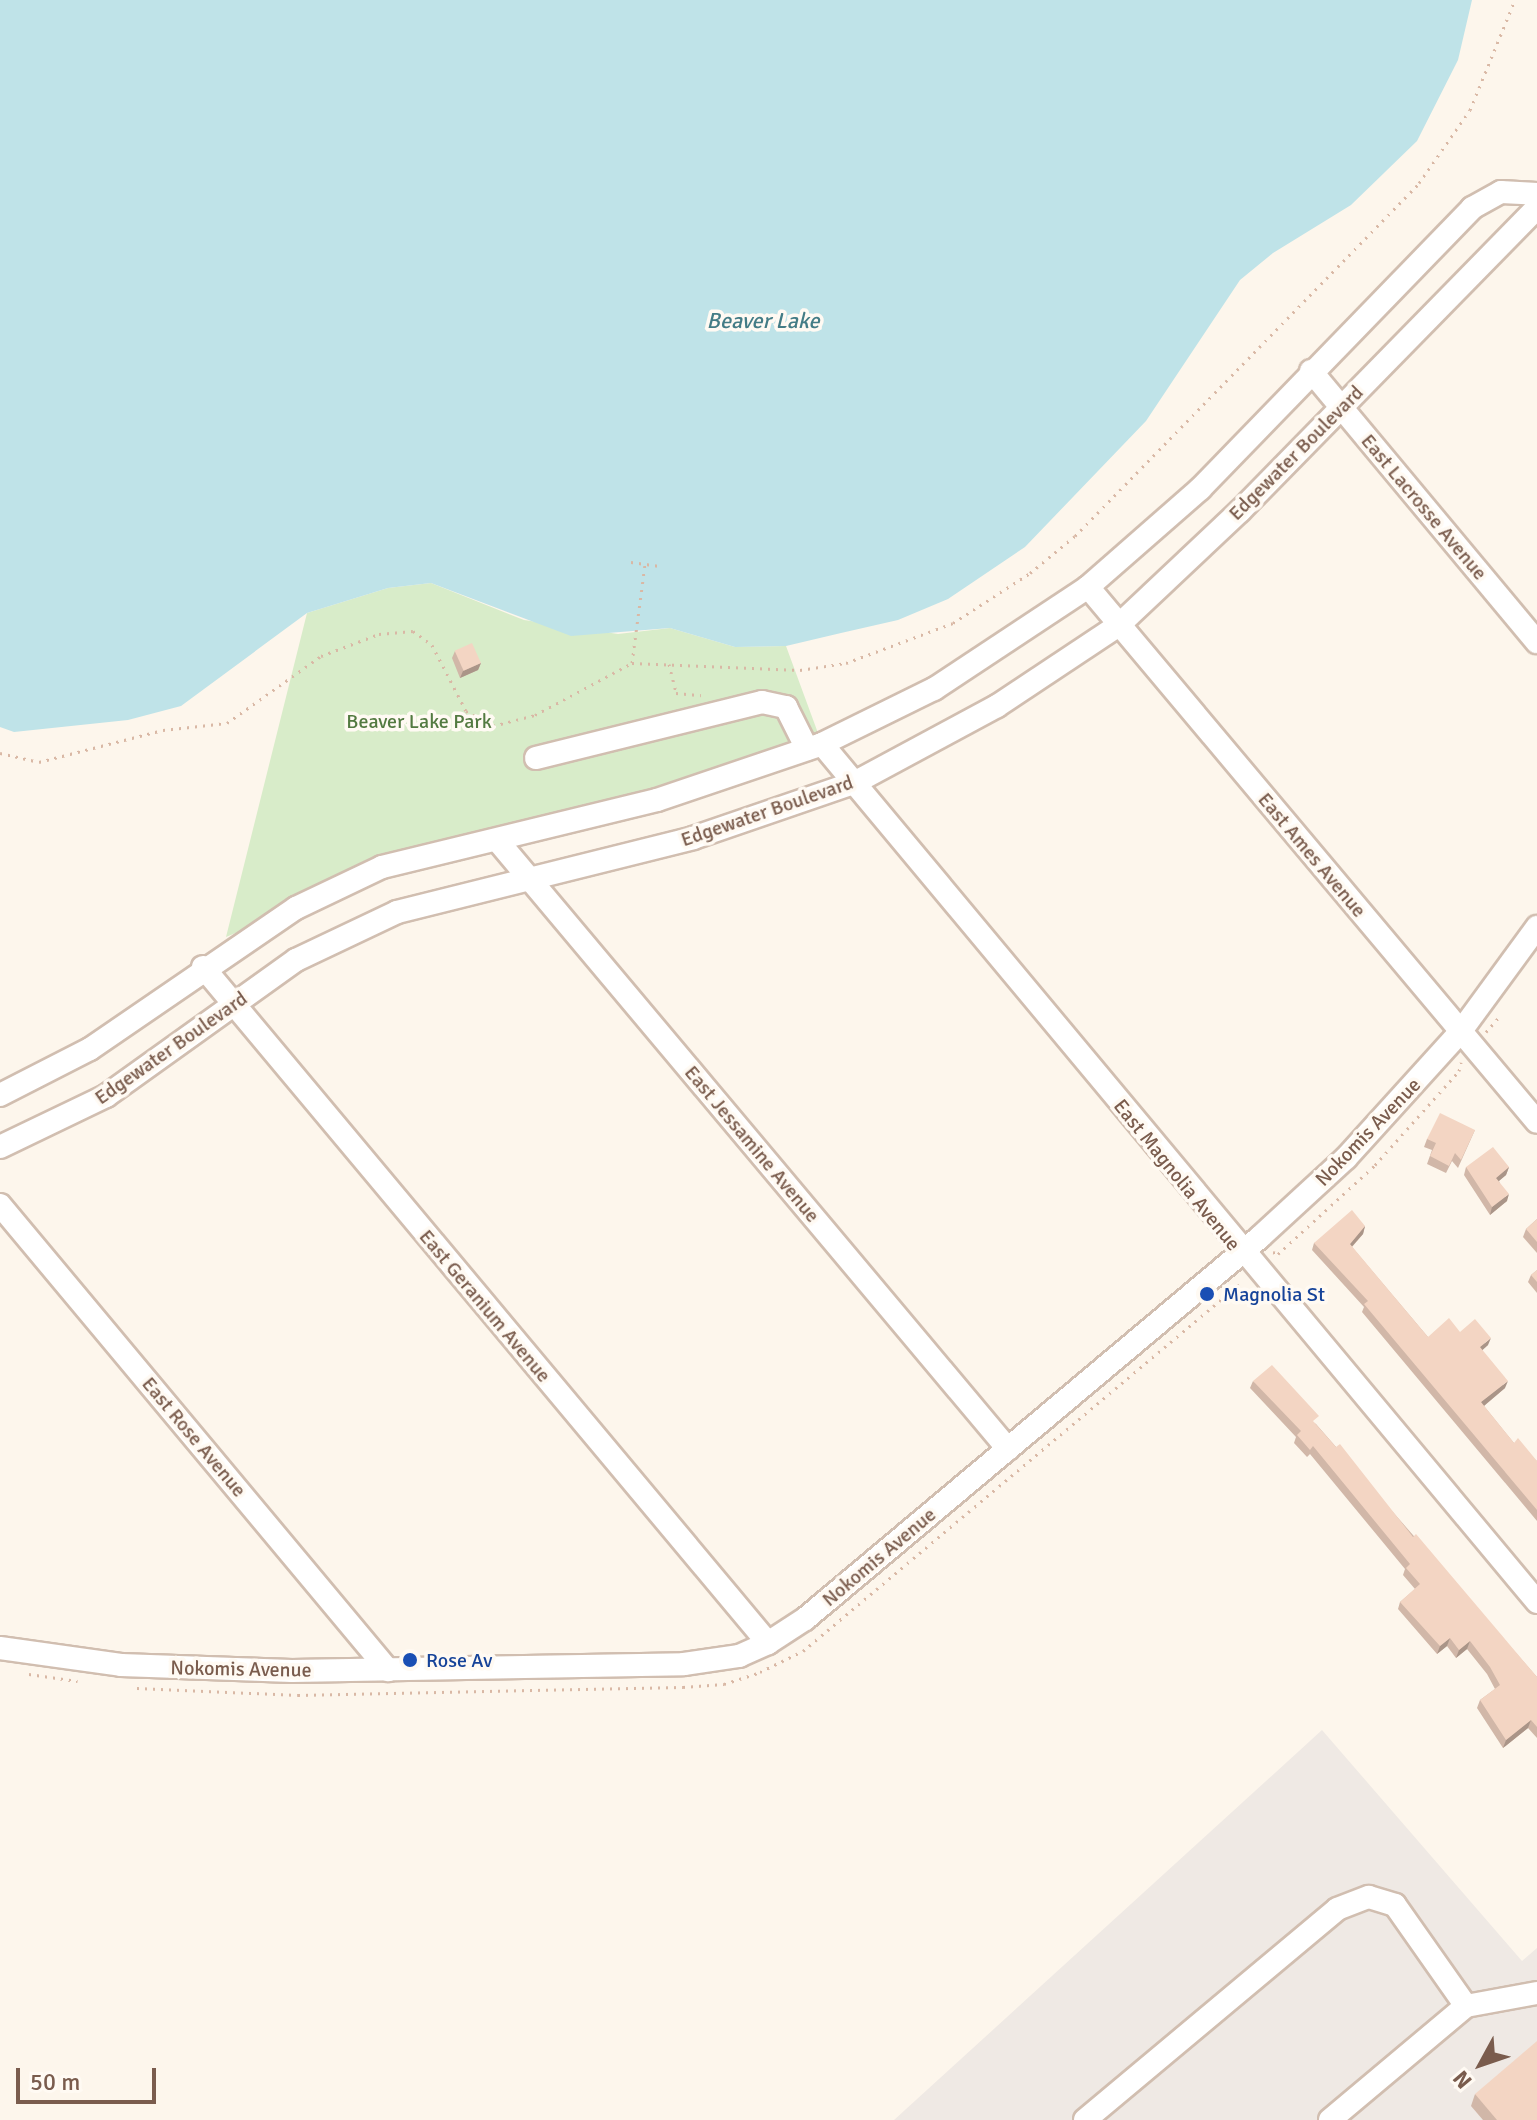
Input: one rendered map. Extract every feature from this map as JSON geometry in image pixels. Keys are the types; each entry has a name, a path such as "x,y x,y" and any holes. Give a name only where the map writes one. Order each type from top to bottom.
{"street":[{"path":"0,1095 90,1049 203,967 296,908 382,867 657,800 814,746 934,689 1088,587 1200,489 1472,208 1501,192 1537,194"},
{"name":"Edgewater Boulevard","path":"0,1147 106,1096 296,960 397,912 693,838 854,783 997,706 1119,625 1341,408 1537,208"},
{"name":"East Lacrosse Avenue","path":"1311,371 1537,642"},
{"name":"East Ames Avenue","path":"1088,587 1537,1122"},
{"name":"East Magnolia Avenue","path":"722,713 762,702 786,707 814,746 854,783 1241,1253 1537,1602"},
{"path":"536,758 722,713"},
{"name":"East Jessamine Avenue","path":"497,840 1008,1449"},
{"name":"Nokomis Avenue","path":"0,1648 204,1670 388,1670 706,1663 768,1643 805,1619 1008,1449 1241,1253 1346,1158 1461,1031 1537,927"},
{"name":"East Geranium Avenue","path":"203,967 768,1643"},
{"name":"East Rose Avenue","path":"0,1205 388,1670"},
{"path":"1085,2120 1337,1909 1369,1897 1395,1905 1466,2006"},
{"path":"1330,2120 1466,2006 1537,1993"}],"path":[{"path":"0,753 39,762 163,730 227,723 321,656 379,634 413,631 432,645 466,711 493,726 535,715 632,663 800,670 846,663 953,623 1030,573 1075,536 1419,183 1470,110 1515,0"},
{"path":"631,562 660,566"},
{"path":"632,663 645,564"},
{"path":"669,664 676,693 714,697 722,713"},
{"path":"1271,1252 1278,1254 1375,1165 1459,1071 1461,1062"},
{"path":"132,1687 298,1695 683,1687 724,1684 760,1672 803,1651 1241,1287 1243,1278"},
{"path":"14,1672 87,1682"}],"shaded area":[{"path":"1322,1730 1522,1961 1537,1948 1537,2120 894,2120"}],"green space":[{"name":"Beaver Lake Park","path":"431,583 524,620 618,634 670,628 735,647 786,646 822,744 497,840 296,908 226,937 307,613 388,588"}],"water":[{"name":"Beaver Lake","path":"0,0 1472,0 1458,60 1417,141 1351,205 1273,253 1240,280 1146,421 1025,547 948,599 898,620 786,646 735,647 670,628 571,636 431,583 388,588 307,613 181,706 128,720 14,732 0,727"}],"building":[{"path":"472,643 481,663 464,671 455,651"},
{"path":"1440,1113 1475,1130 1461,1160 1455,1153 1449,1166 1430,1156 1436,1143 1427,1139"},
{"path":"1493,1147 1509,1167 1496,1178 1509,1194 1492,1207 1466,1167"},
{"path":"1352,1210 1365,1226 1350,1244 1428,1337 1449,1318 1460,1332 1475,1319 1491,1338 1480,1347 1508,1381 1481,1402 1514,1443 1518,1438 1537,1461 1537,1510 1364,1304 1368,1301 1314,1243"},
{"path":"1537,1219 1537,1242 1526,1229"},
{"path":"1272,1365 1319,1416 1313,1421 1336,1447 1340,1444 1413,1537 1416,1534 1537,1677 1537,1727 1531,1720 1506,1740 1480,1700 1500,1685 1490,1667 1470,1641 1459,1650 1450,1638 1440,1646 1400,1602 1420,1584 1406,1568 1410,1564 1313,1446 1310,1450 1297,1435 1301,1431 1253,1381"},
{"path":"1537,2041 1537,2120 1497,2120 1475,2094"}],"place":[{"name":"Magnolia St","path":"1207,1294"},
{"name":"Rose Av","path":"410,1660"}]}
